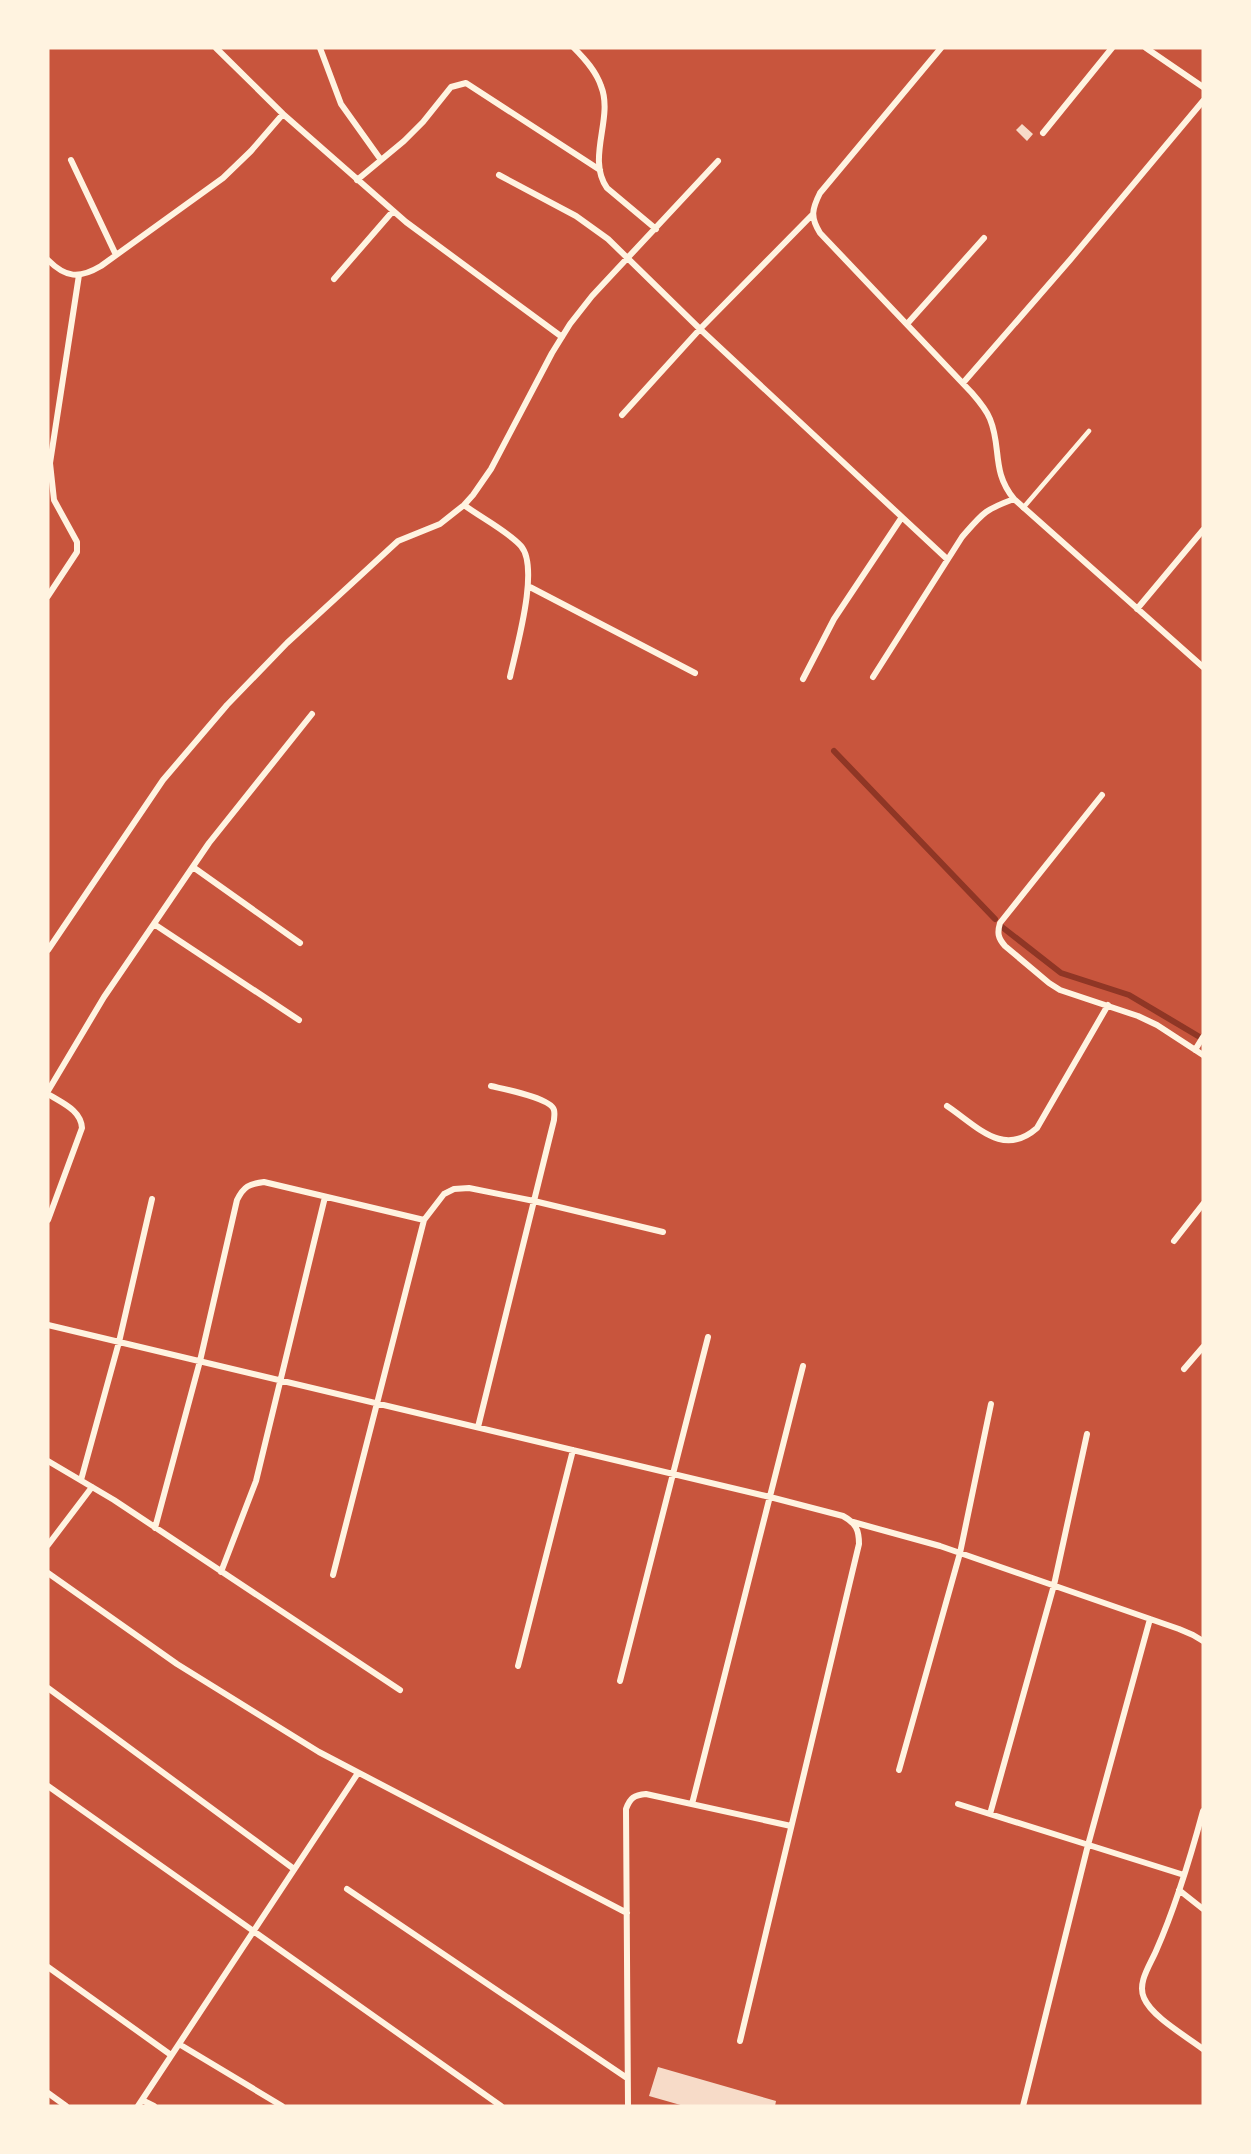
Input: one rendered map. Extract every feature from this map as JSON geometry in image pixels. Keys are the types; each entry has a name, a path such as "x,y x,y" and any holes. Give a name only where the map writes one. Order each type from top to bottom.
{"street":[{"path":"216,48 283,114 393,211 562,337"},
{"path":"320,48 341,104 381,160"},
{"path":"574,48 585,59 602,88 604,107 601,179 607,188 656,229"},
{"path":"622,415 700,329 812,214 820,193 940,48"},
{"path":"1043,134 1112,48"},
{"path":"1146,48 1203,87"},
{"path":"357,180 423,122 451,87 466,83 600,170"},
{"path":"963,383 1203,101"},
{"path":"48,260 61,271 79,275 89,273 224,178 283,114"},
{"path":"71,160 116,255"},
{"path":"48,950 163,780 227,705 287,643 398,541 440,524 464,505 491,469 552,353 592,296 718,161"},
{"path":"499,176 576,216 594,228 947,558"},
{"path":"334,279 393,211"},
{"path":"812,214 814,224 820,233 983,406 990,419 1001,479 1014,499 1203,667"},
{"path":"907,324 984,238"},
{"path":"48,596 77,552 77,542 54,500 50,464 79,275"},
{"path":"873,677 947,558 978,517 987,509 1014,499"},
{"path":"464,505 521,547 528,560 528,586 510,677"},
{"path":"803,679 834,619 902,517"},
{"path":"1137,609 1203,530"},
{"path":"528,586 694,673"},
{"path":"48,1220 82,1128 80,1117 48,1093 104,997 209,843 312,714"},
{"path":"1102,795 1000,923 997,932 999,939 1049,983 1078,997 1138,1016 1203,1055"},
{"path":"193,867 300,944"},
{"path":"154,924 299,1020"},
{"path":"947,1106 1004,1142 1028,1136 1037,1128 1108,1005"},
{"path":"1195,1050 1203,1037"},
{"path":"478,1427 554,1120 554,1110 550,1104 540,1099 491,1086"},
{"path":"155,1528 200,1360 237,1200 242,1189 249,1184 264,1182 424,1220"},
{"path":"333,1575 424,1220 444,1194 454,1189 469,1188 663,1232"},
{"path":"221,1572 256,1481 325,1197"},
{"path":"81,1480 119,1342 152,1199"},
{"path":"1174,1241 1203,1204"},
{"path":"48,1325 843,1516 1054,1585 1193,1635 1203,1641"},
{"path":"620,1681 708,1337"},
{"path":"1184,1369 1203,1347"},
{"path":"692,1804 802,1366"},
{"path":"899,1770 960,1553 991,1404"},
{"path":"990,1814 1054,1585 1087,1434"},
{"path":"518,1666 573,1450"},
{"path":"48,1461 92,1487 400,1690"},
{"path":"48,1545 92,1487"},
{"path":"740,2041 859,1544 859,1532 853,1521"},
{"path":"48,1573 177,1664 319,1752 627,1913"},
{"path":"1023,2106 1088,1845 1150,1619"},
{"path":"48,1689 294,1869"},
{"path":"138,2106 358,1773"},
{"path":"48,1786 501,2106"},
{"path":"628,2106 626,1809 630,1800 637,1795 646,1794 791,1826"},
{"path":"958,1804 1184,1875"},
{"path":"1203,1811 1179,1890 1144,1980 1142,1991 1144,2000 1152,2010 1203,2049"},
{"path":"347,1888 627,2078"},
{"path":"1179,1890 1203,1909"},
{"path":"48,1967 171,2055"},
{"path":"178,2044 282,2106"},
{"path":"48,2093 66,2106"},
{"path":"142,2100 154,2106"}],"lane":[{"path":"1023,508 1089,431"}],"building":[{"path":"1022,124 1033,134 1027,141 1016,130"},
{"path":"658,2067 776,2101 775,2106 684,2106 649,2096"}],"waterway":[{"path":"834,751 995,919"},
{"path":"1002,927 1061,973 1129,995 1198,1036"}]}
